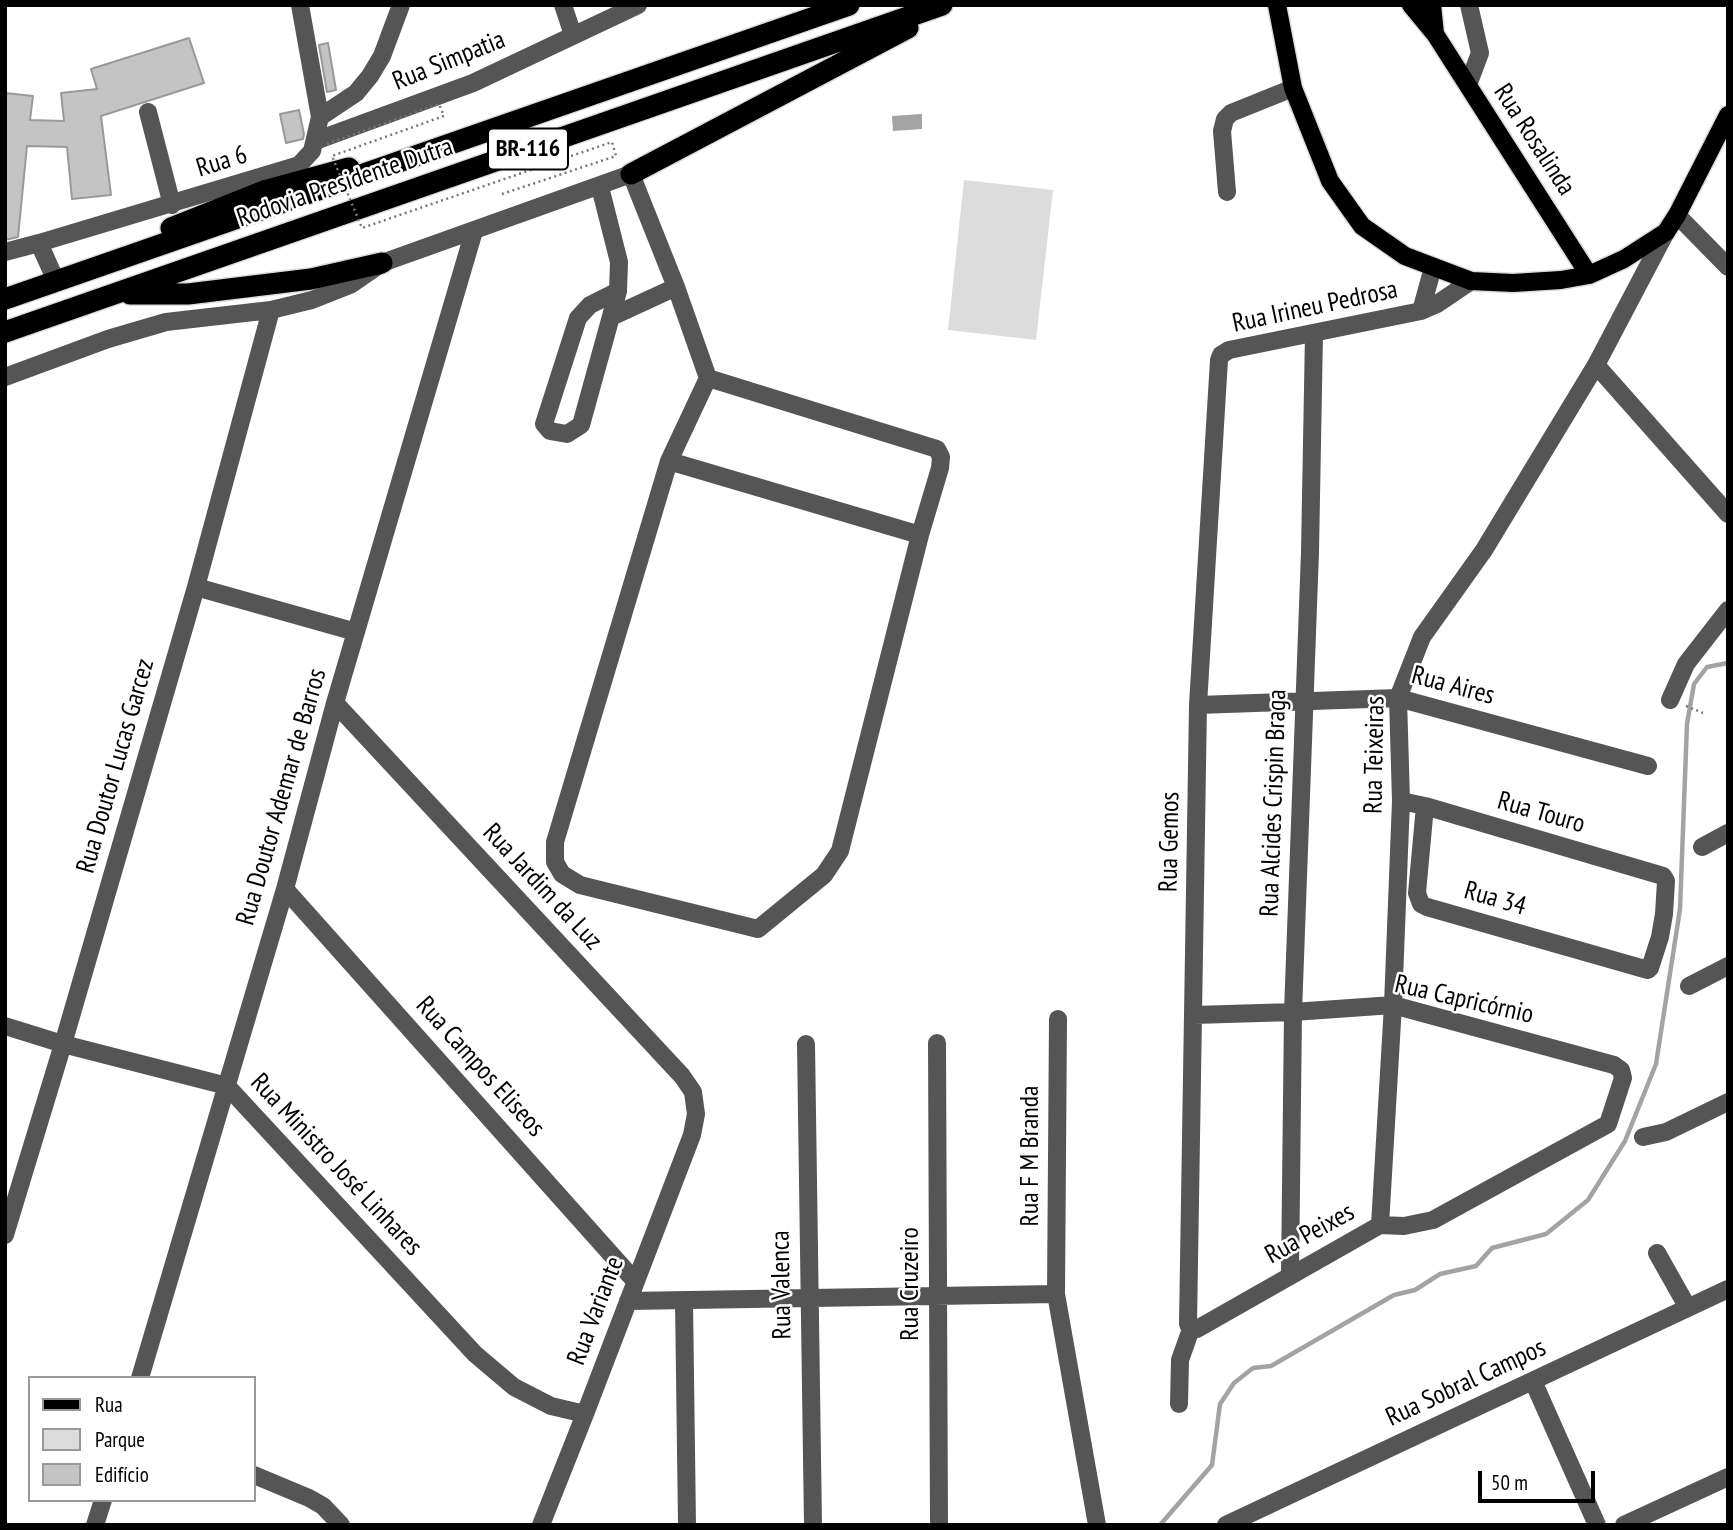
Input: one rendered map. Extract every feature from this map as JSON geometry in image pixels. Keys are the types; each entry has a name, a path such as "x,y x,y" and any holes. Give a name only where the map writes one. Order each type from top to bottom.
{"highway":[{"name":"Rodovia Presidente Dutra","path":"5,299 849,5"},
{"name":"Rodovia Presidente Dutra","path":"5,332 942,5"},
{"path":"631,174 949,5"},
{"path":"114,294 188,294 311,279 382,263"}],"main road":[{"path":"1278,5 1293,88 1330,181 1362,226 1405,256 1471,281 1537,282 1589,275 1624,259 1666,232 1728,115"},
{"name":"Rua Rosalinda","path":"1410,5 1435,34 1589,275"},
{"name":"Rua Rosalinda","path":"1432,5 1435,34"}],"street":[{"name":"Rua 6","path":"5,252 172,205 299,165 321,142 320,117 300,5"},
{"path":"563,5 573,35"},
{"name":"Rua Simpatia","path":"321,142 473,83 638,5"},
{"path":"1468,85 1480,53 1469,5"},
{"path":"320,117 356,93 370,76 382,56 399,7"},
{"path":"1227,192 1222,131 1225,120 1231,113 1293,88"},
{"path":"148,112 172,205"},
{"path":"5,377 108,339 166,322 271,310 313,300 350,285 382,263 631,174 708,378 669,461 555,842 555,862 562,874 580,885 758,929 824,875 840,851 942,457 937,449 708,378"},
{"path":"600,187 620,262 618,290 581,425 567,434 550,431 544,424 578,318 590,305 618,290"},
{"path":"1677,215 1728,267"},
{"name":"Rua Doutor Ademar de Barros","path":"141,1376 285,889 335,703 474,231"},
{"name":"Rua Teixeiras","path":"1380,1224 1393,1005 1401,801 1398,698 1422,637 1484,550 1596,365 1666,232"},
{"path":"39,243 55,281"},
{"name":"Rua Irineu Pedrosa","path":"1421,311 1433,267"},
{"name":"Rua Irineu Pedrosa","path":"1221,355 1229,350 1421,311 1437,304 1471,281"},
{"path":"611,317 676,288"},
{"name":"Rua Doutor Lucas Garcez","path":"5,1235 196,587 271,310"},
{"name":"Rua Alcides Crispin Braga","path":"1290,1275 1293,1012 1310,552 1314,334"},
{"name":"Rua Gemos","path":"1191,1329 1188,1324 1198,705 1218,366 1221,355"},
{"path":"1596,365 1728,514"},
{"path":"669,461 920,536"},
{"path":"196,587 356,632"},
{"path":"1670,700 1690,658 1728,610"},
{"name":"Rua Aires","path":"1198,705 1398,698 1648,766"},
{"name":"Rua Jardim da Luz","path":"335,703 682,1076 693,1092 696,1114"},
{"name":"Rua Touro","path":"1401,801 1665,878 1660,937 1649,969"},
{"name":"Rua 34","path":"1425,806 1417,893 1422,904 1649,969"},
{"path":"1702,847 1728,834"},
{"name":"Rua Campos Eliseos","path":"285,889 635,1280"},
{"path":"1689,986 1728,966"},
{"name":"Rua Capricórnio","path":"1194,1015 1393,1005 1614,1065 1621,1070 1623,1078 1608,1124"},
{"name":"Rua F M Branda","path":"1058,1019 1056,1294 1097,1525"},
{"name":"Rua Ministro José Linhares","path":"5,1026 63,1044 227,1086 475,1354 514,1387 551,1406 586,1414"},
{"name":"Rua Cruzeiro","path":"937,1043 939,1525"},
{"name":"Rua Valenca","path":"806,1044 813,1525"},
{"path":"1643,1137 1666,1132 1728,1102"},
{"name":"Rua Variante","path":"541,1525 692,1135 696,1114"},
{"name":"Rua Peixes","path":"1191,1329 1197,1329 1380,1224 1404,1226 1433,1220 1608,1124"},
{"path":"1657,1253 1688,1308"},
{"name":"Rua Sobral Campos","path":"1226,1525 1728,1289"},
{"path":"628,1301 1056,1294"},
{"path":"684,1300 687,1525"},
{"path":"1179,1404 1180,1360 1191,1329"},
{"path":"1532,1381 1597,1525"},
{"path":"256,1476 323,1506 341,1525"},
{"path":"1624,1525 1728,1477"},
{"path":"95,1525 102,1502"}],"path":[{"path":"321,142 439,104 444,116 332,156 362,228 612,142 616,156 499,195"}],"green space":[{"path":"964,180 1053,190 1036,340 948,330"}],"shaded area":[{"path":"922,114 922,129 893,131 892,116"}],"building":[{"path":"189,38 204,83 101,116 111,195 72,199 67,147 27,146 18,237 5,240 5,93 33,96 30,120 64,121 61,93 97,89 91,69"},
{"path":"328,43 336,90 327,92 319,45"},
{"path":"299,110 303,139 286,143 280,114"}],"waterway":[{"path":"1160,1525 1212,1465 1220,1404 1234,1383 1253,1368 1271,1366 1394,1295 1415,1290 1440,1274 1476,1266 1492,1248 1546,1234 1588,1200 1625,1141 1656,1064 1680,909 1687,724 1694,684 1707,667 1728,663"}]}
